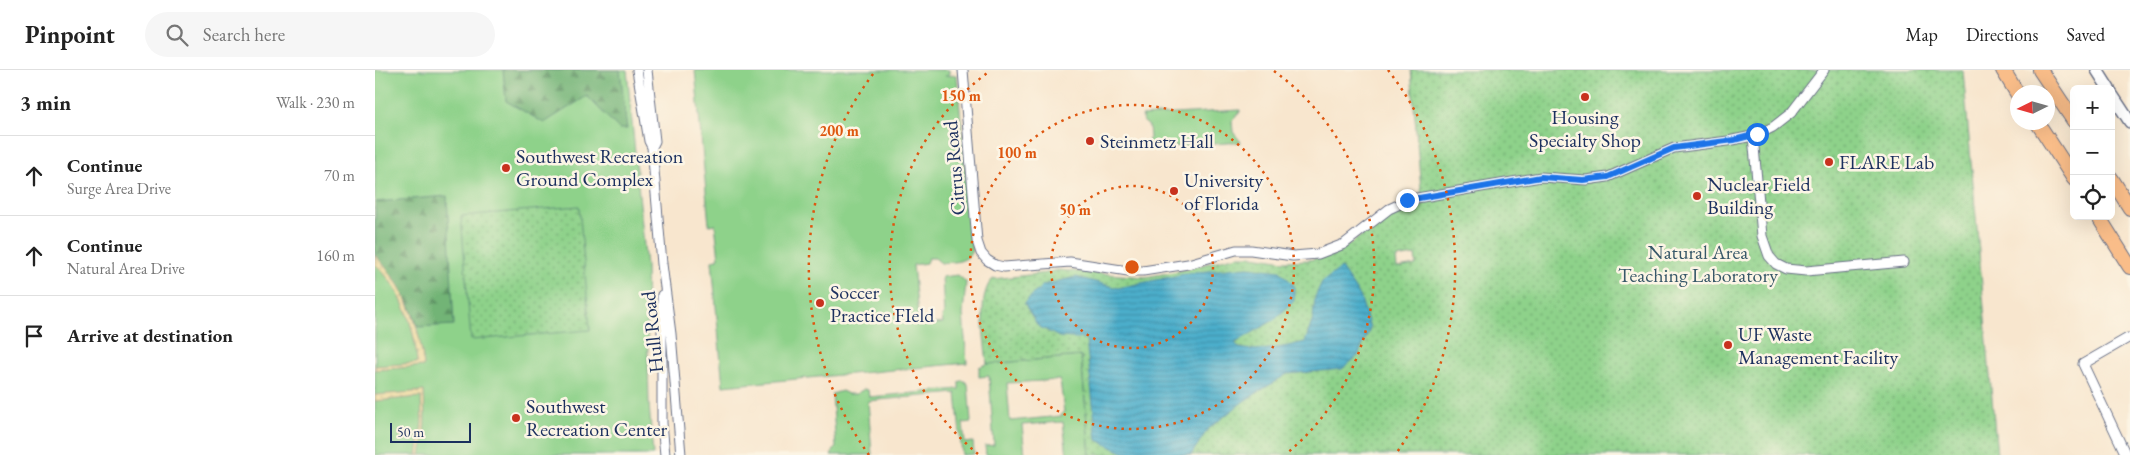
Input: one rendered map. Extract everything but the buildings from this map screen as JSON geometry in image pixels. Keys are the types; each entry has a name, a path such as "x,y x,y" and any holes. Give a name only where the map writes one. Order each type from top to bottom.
{"main road":[{"path":"2003,70 2012,85"},
{"path":"2040,70 2070,115"},
{"path":"2042,130 2071,175"},
{"path":"2115,184 2130,208"},
{"path":"2101,220 2130,267"}],"street":[{"name":"Hull Road","path":"637,70 649,141 652,147 681,455"},
{"name":"Hull Road","path":"647,70 655,141 652,147"},
{"name":"Citrus Road","path":"963,70 977,241 979,250 987,260 995,265 1004,267 1072,262 1136,271 1182,266 1240,250 1293,256 1309,255 1328,251 1345,244 1389,209 1407,200 1541,177 1583,180 1608,177 1674,148 1753,136"},
{"path":"1824,70 1791,113 1773,127 1753,136 1763,236 1769,256 1776,264 1786,269 1801,272 1904,262"},
{"path":"2097,70 2106,85"},
{"path":"2115,99 2130,122"},
{"name":"Hull Road","path":"662,264 661,423 665,455"},
{"path":"2126,455 2083,364 2129,336"}],"green space":[{"name":"Southwest Recreation Ground Complex","path":"375,70 627,70 646,266 649,404 653,455 375,455"},
{"path":"503,70 620,70 627,129 619,129 587,96 544,123 506,101"},
{"path":"695,70 949,70 949,75 945,76 957,75 972,250 964,260 941,263 935,258 928,258 926,263 913,265 919,326 943,323 942,277 958,275 966,282 963,314 967,363 723,386 712,261 719,258 715,224 709,225"},
{"name":"Natural Area Teaching Laboratory","path":"1411,70 1963,70 1997,455 1090,455 1081,356 987,364 983,307 988,286 993,279 1058,270 1145,277 1237,256 1253,256 1284,261 1310,260 1337,253 1395,212 1422,202","holes":["1415,255 1416,265 1397,268 1396,258"]},
{"path":"1240,110 1232,121 1233,132 1241,142 1145,149 1144,145 1150,138 1149,126 1143,121 1142,116"},
{"path":"447,196 454,325 418,327 409,304 375,256 375,202"},
{"path":"579,206 590,330 471,340 461,216"},
{"path":"1081,356 1090,455 1067,455 1063,422 1022,425 1025,455 986,455 985,446 994,445 989,376 979,377 979,367 987,364","holes":["1060,380 1064,412 1062,416 1010,421 1007,383"]},
{"path":"963,380 968,384 971,422 963,423 965,443 973,442 974,454 962,455 956,393 868,401 872,455 831,455 836,447 832,394 842,391 848,394 856,394 864,389 868,390 869,397 959,389 959,382"}],"sand":[{"path":"375,255 395,280 409,306 418,334 424,366 375,370 375,366 417,363 410,322 405,309 393,285 375,264"},
{"path":"424,391 424,439 421,455 417,455 422,423 421,397 375,401 375,395"}],"water":[{"path":"1248,267 1280,271 1294,285 1294,301 1274,320 1235,343 1239,348 1264,350 1305,342 1313,319 1315,297 1322,282 1341,268 1360,296 1370,328 1358,356 1342,369 1287,374 1244,401 1208,429 1191,455 1124,453 1097,440 1086,339 1059,337 1038,326 1024,303 1043,285 1076,277 1118,288 1189,273"}],"place":[{"name":"Housing Specialty Shop","path":"1585,97"},
{"name":"Steinmetz Hall","path":"1090,141"},
{"name":"FLARE Lab","path":"1829,162"},
{"name":"Southwest Recreation Ground Complex","path":"506,168"},
{"name":"University of Florida","path":"1174,191"},
{"name":"Nuclear Field Building","path":"1697,196"},
{"name":"Soccer Practice FIeld","path":"820,303"},
{"name":"UF Waste Management Facility","path":"1728,345"},
{"name":"Southwest Recreation Center","path":"516,418"}],"route":[{"path":"1407,200 1541,177 1583,180 1608,177 1674,148 1747,138 1757,134"}]}
